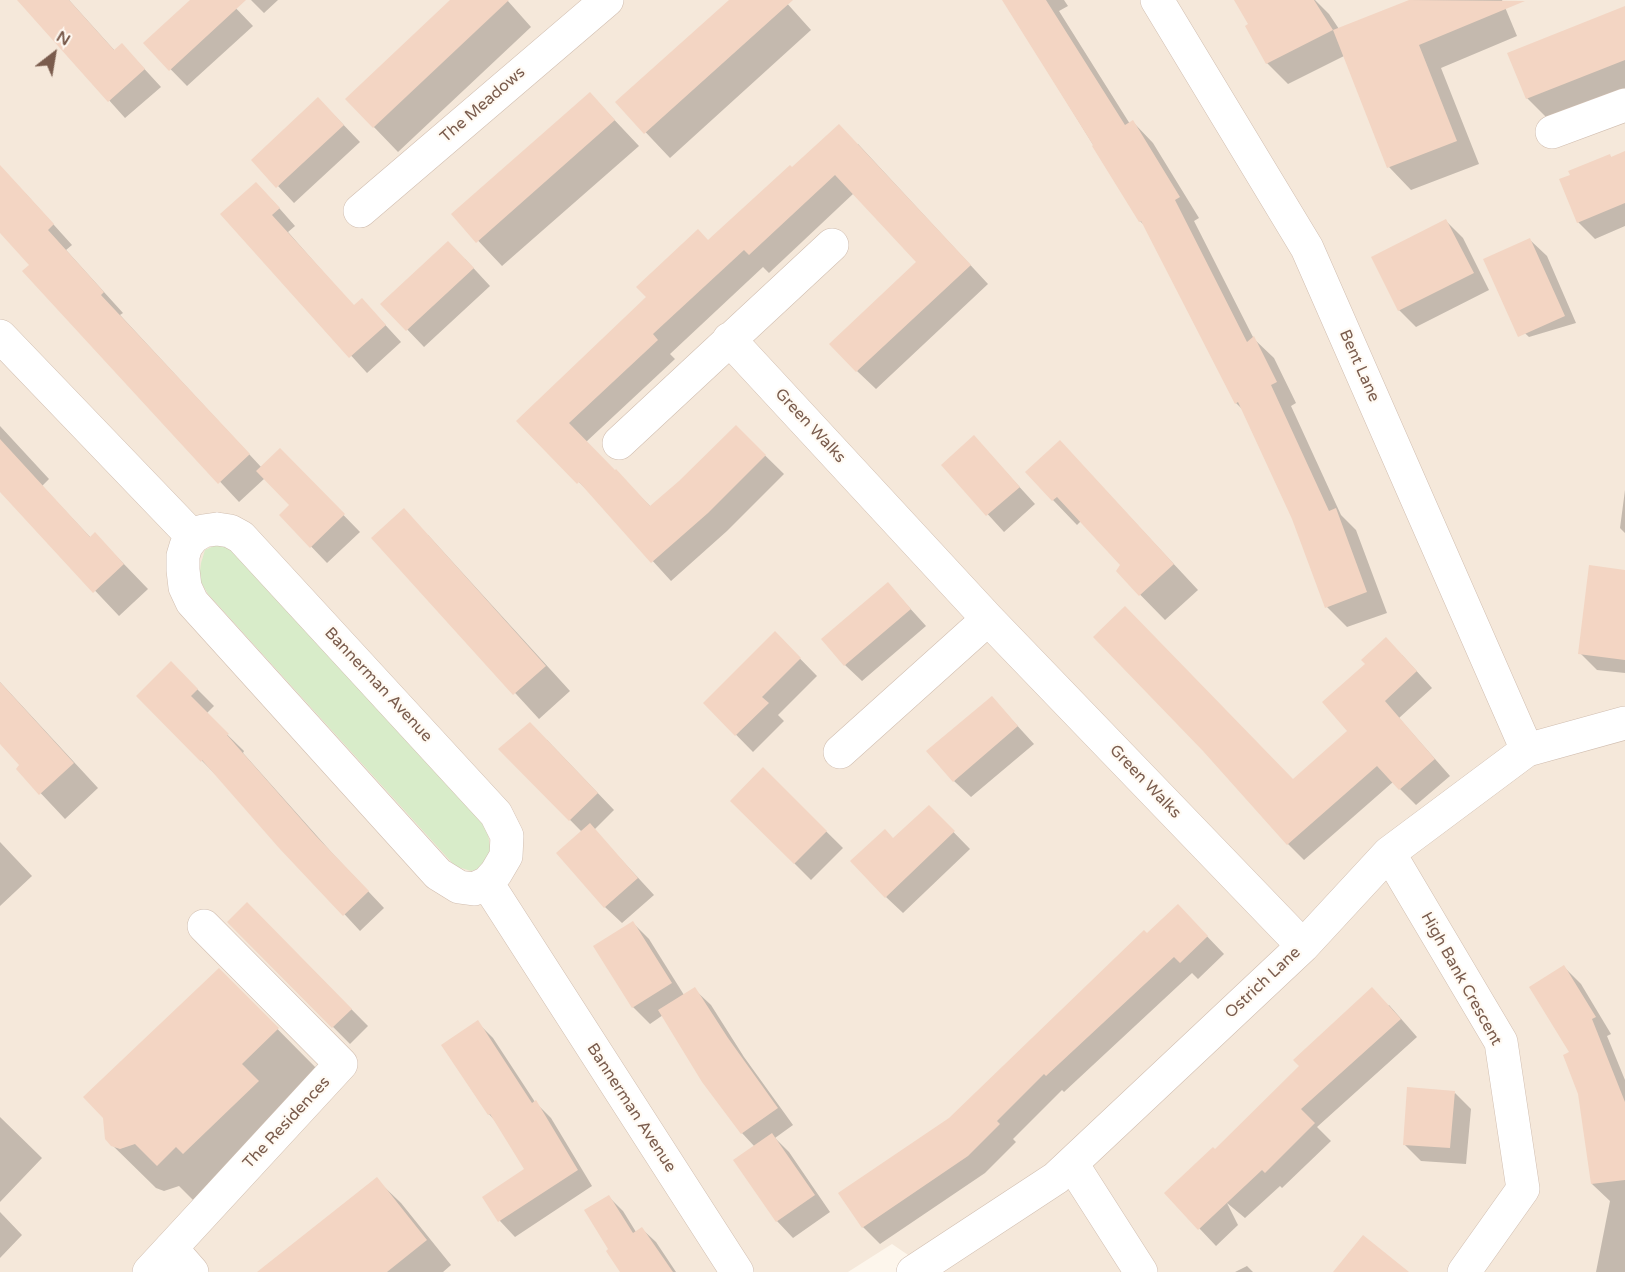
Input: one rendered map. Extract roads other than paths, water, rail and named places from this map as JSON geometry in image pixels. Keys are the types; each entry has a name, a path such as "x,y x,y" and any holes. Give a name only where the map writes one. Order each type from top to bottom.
{"street":[{"name":"The Meadows","path":"360,211 607,0"},
{"name":"Bent Lane","path":"1156,0 1306,248 1527,750"},
{"path":"1552,132 1625,105"},
{"path":"619,442 832,244"},
{"path":"0,336 193,537 186,546 183,556 185,587 192,602 438,874 459,886 474,889 487,884"},
{"name":"Green Walks","path":"729,339 988,619 1303,946"},
{"name":"Bannerman Avenue","path":"193,537 203,531 217,529 230,531 241,537 489,805 503,825 507,836 506,856 487,884 737,1272"},
{"path":"840,752 988,619"},
{"name":"Ostrich Lane","path":"913,1272 1056,1178 1303,946 1389,853 1527,750 1625,723"},
{"name":"High Bank Crescent","path":"1389,853 1501,1042 1523,1189 1464,1272"},
{"name":"The Residences","path":"149,1272 181,1260 341,1064 204,926"},
{"path":"1071,1164 1142,1272"}]}
